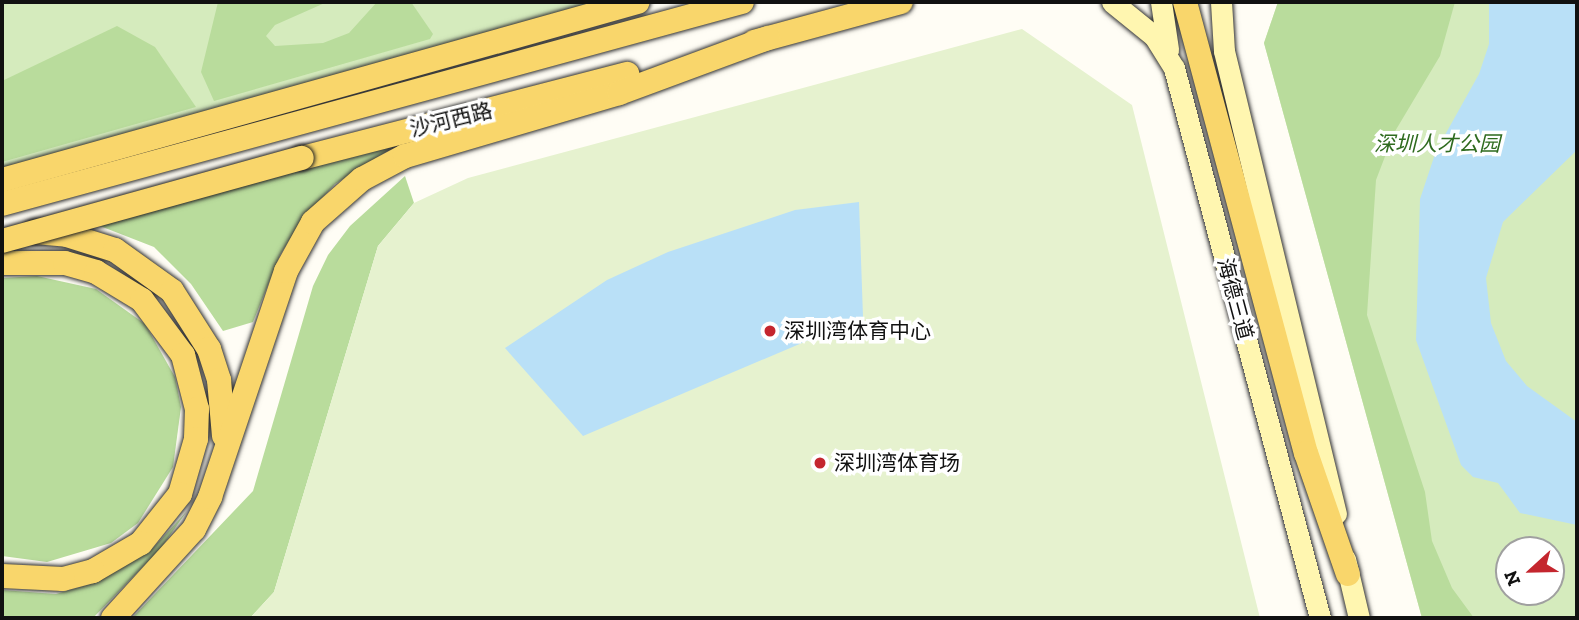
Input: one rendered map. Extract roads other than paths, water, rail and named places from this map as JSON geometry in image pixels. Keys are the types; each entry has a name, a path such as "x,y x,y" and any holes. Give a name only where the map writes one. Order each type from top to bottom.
{"main road":[{"path":"2,180 638,2"},
{"path":"494,68 651,2"},
{"name":"沙河西路","path":"2,204 742,2"},
{"name":"沙河西路","path":"2,241 302,158 901,2"},
{"name":"海德三道","path":"1112,2 1154,36 1174,68 1320,618"},
{"path":"1161,2 1160,18 1174,68"},
{"path":"1185,2 1306,453 1348,574"},
{"path":"1209,2 1224,51 1319,432 1359,618"},
{"path":"1220,2 1224,51"},
{"path":"113,618 194,529 220,464 286,271 313,222 362,179 405,156 619,93 768,38"},
{"path":"2,232 67,235 115,250 163,284 193,319 219,380 220,464"},
{"path":"2,263 65,263 96,272 155,313 183,355 192,380 197,409 191,466 160,524 116,560 63,579 2,576"},
{"path":"1293,516 1323,508"}],"water":[{"path":"1489,2 1577,2 1577,150 1503,222 1486,278 1491,323 1506,361 1527,386 1577,422 1577,525 1520,513 1498,483 1473,477 1461,465 1416,340 1420,199 1436,151 1479,74 1489,44"},
{"path":"859,202 863,317 583,436 505,348 607,280 668,252 795,210"}],"place":[{"name":"深圳湾体育中心","path":"770,331"},
{"name":"深圳湾体育场","path":"820,463"}],"park label":[{"name":"深圳人才公园","path":"1437,144"}]}
